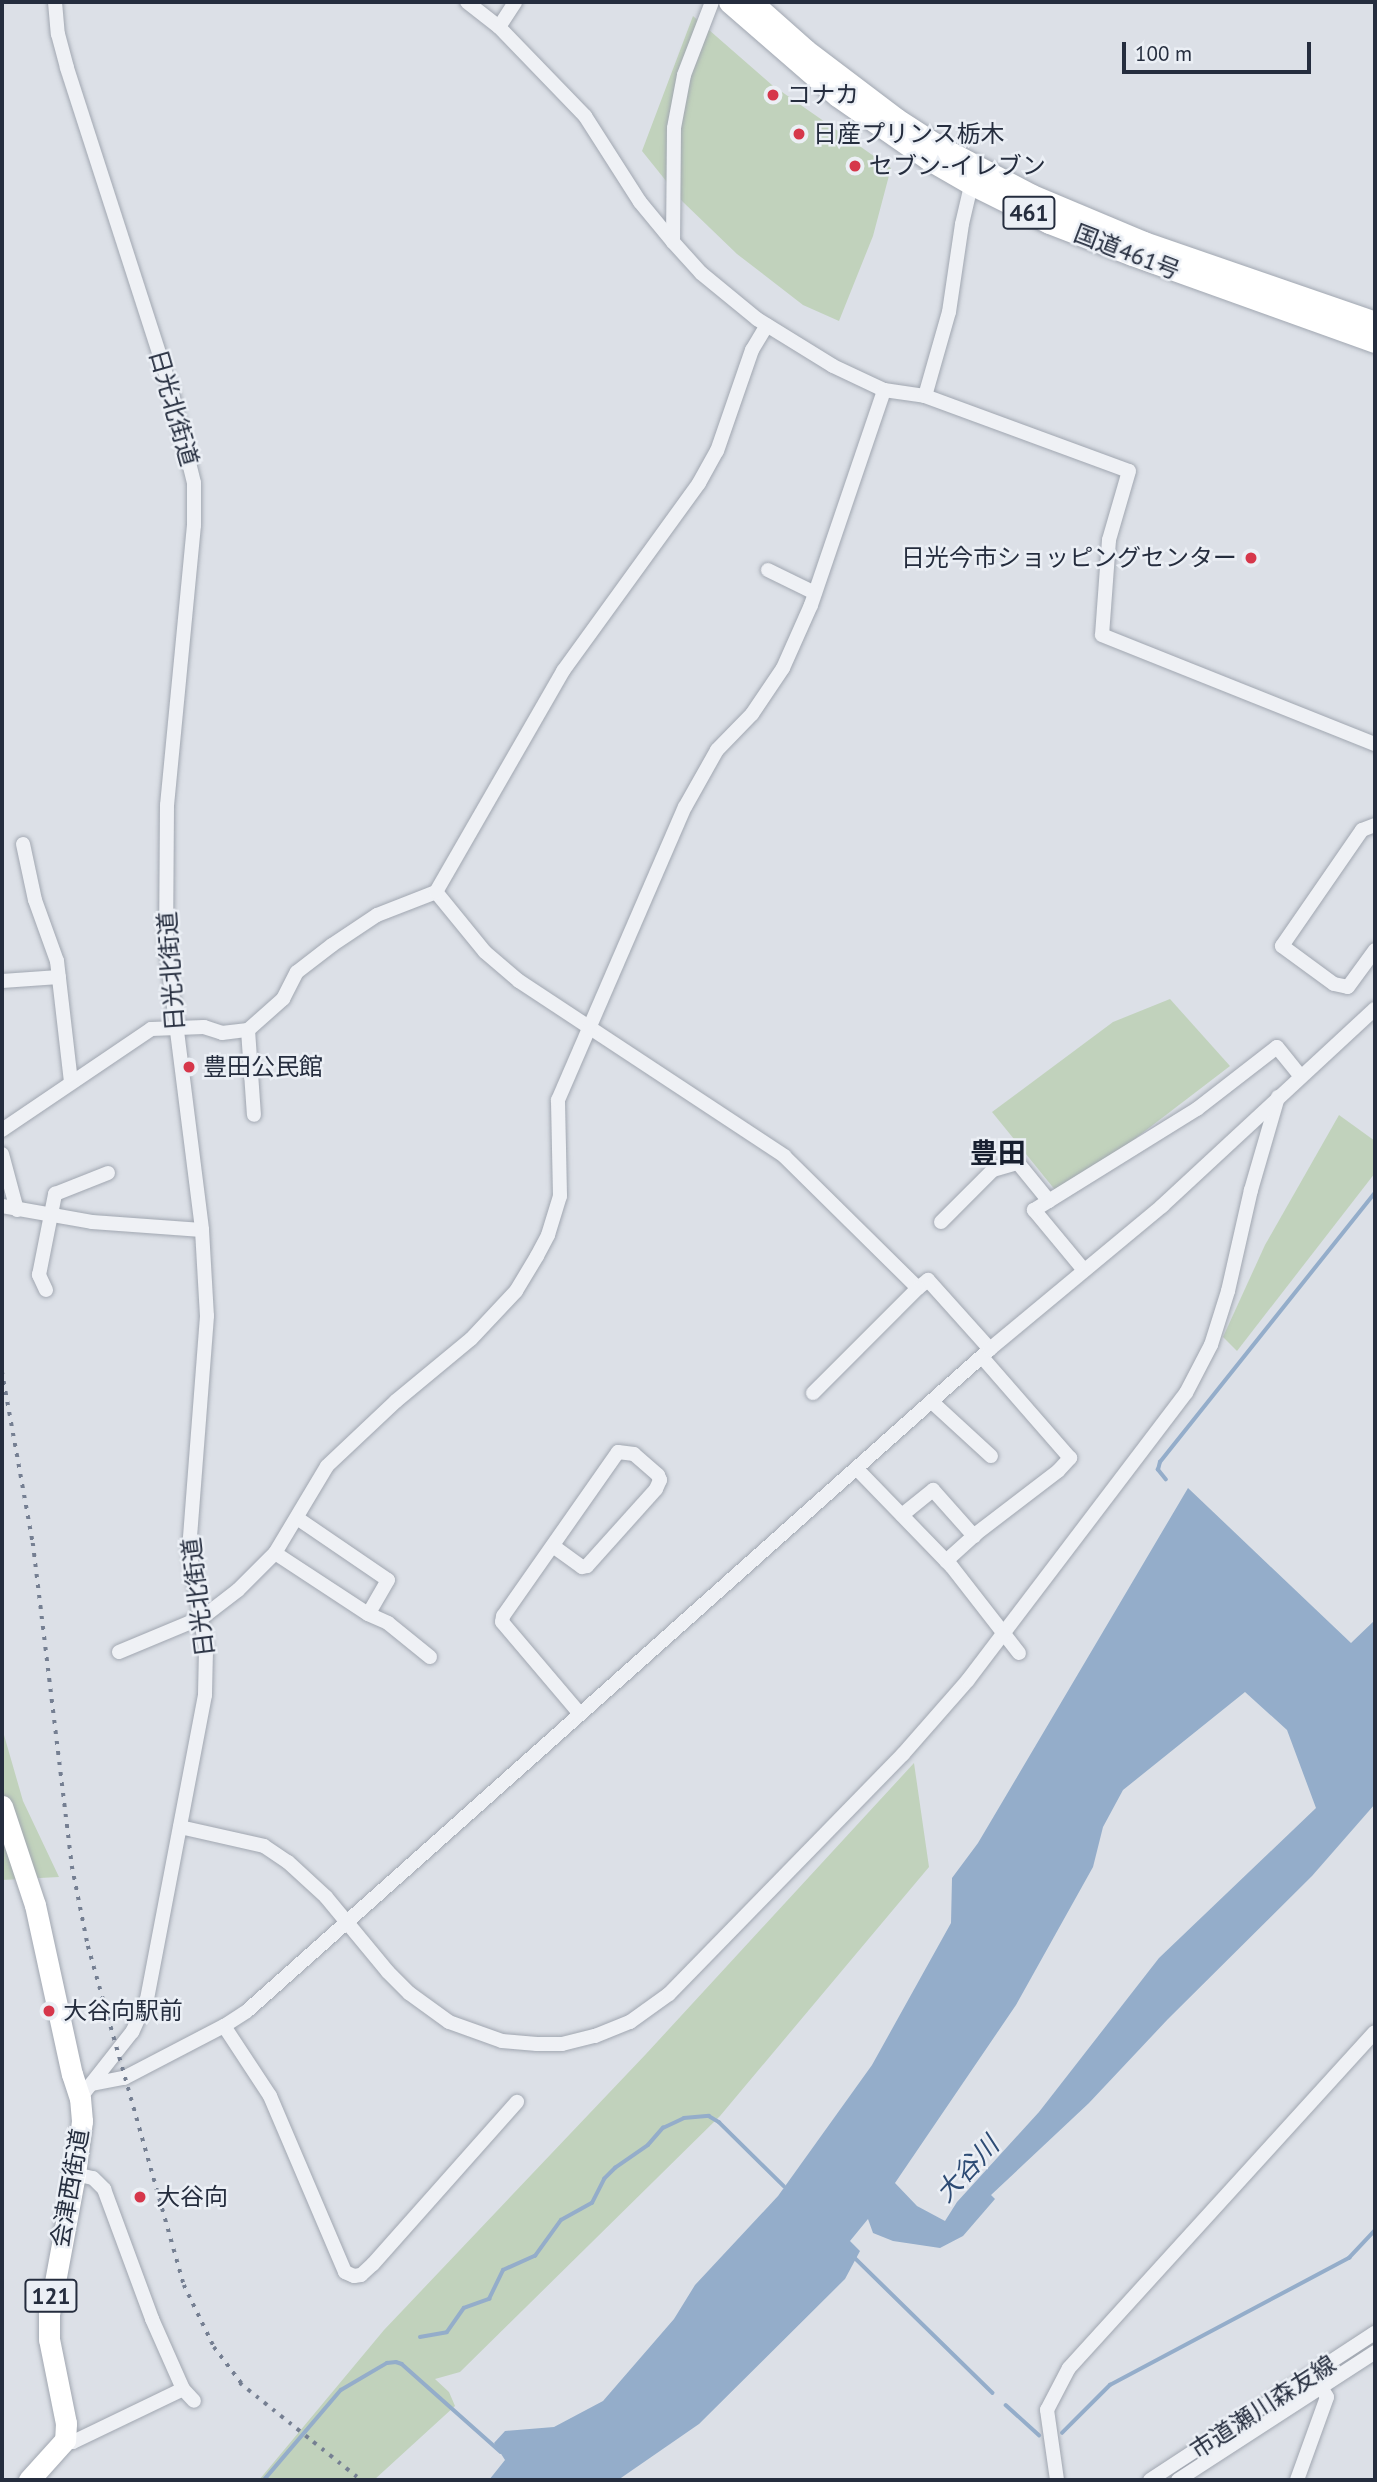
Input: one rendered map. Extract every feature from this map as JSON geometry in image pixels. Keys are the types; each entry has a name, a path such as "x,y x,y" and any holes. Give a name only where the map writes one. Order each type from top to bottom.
{"highway":[{"name":"国道461号","path":"729,2 837,96 929,160 974,175 1106,228 1375,322"},
{"name":"国道461号","path":"752,2 846,82 937,145 974,175 1049,223 1132,256 1375,342"},
{"name":"会津西街道","path":"2,1807 35,1905 72,2074 86,2091 75,2174 49,2314 49,2339 65,2423 65,2440"},
{"path":"29,2480 65,2440"}],"street":[{"name":"日光北街道","path":"55,2 58,34 67,68 172,394 194,483 194,525 167,805 166,944 174,1028 202,1230 207,1316 189,1548 203,1616 206,1650 205,1695 147,1999 132,2032 86,2091"},
{"path":"467,2 499,27 584,116 640,202 701,273 766,325 833,366 884,390 925,396 1129,471 1109,540 1102,635 1107,640 1375,744"},
{"path":"499,27 514,2"},
{"path":"673,242 674,128 684,75 712,2"},
{"path":"925,396 949,312 974,175"},
{"path":"2,1130 151,1029 204,1027 222,1033 248,1030 283,999 297,972 332,945 377,915 436,892 563,671 699,483 717,451 752,350 766,325"},
{"path":"119,1652 203,1616 238,1590 275,1553 327,1466 396,1401 471,1339 516,1291 548,1235 560,1196 558,1100 685,807 717,750 752,714 783,668 815,593 884,390"},
{"path":"768,570 815,593"},
{"path":"1375,825 1362,830 1282,946 1334,984 1348,988 1375,950"},
{"path":"23,844 35,900 57,961 71,1082"},
{"path":"436,892 501,967 784,1156 853,1227 918,1288"},
{"path":"2,981 59,977"},
{"path":"86,2091 124,2078 224,2026 247,2011 986,1353 1079,1272 1162,1206 1375,1009"},
{"path":"248,1030 254,1115"},
{"path":"1079,1272 1034,1210 1197,1109 1277,1047 1301,1077"},
{"path":"180,1827 264,1846 309,1880 409,1993 449,2022 476,2034 502,2041 562,2044 595,2036 631,2021 669,1994 903,1754 968,1681 1135,1462 1199,1370 1211,1345 1228,1292 1251,1190 1278,1097"},
{"path":"2,1154 16,1210"},
{"path":"941,1222 993,1170 1018,1163 1049,1201"},
{"path":"46,1290 39,1275 55,1194 108,1173"},
{"path":"2,1206 92,1222 202,1230"},
{"path":"813,1394 928,1280 1070,1458 1058,1471 946,1561"},
{"path":"932,1402 991,1456"},
{"path":"553,1546 582,1567 587,1566 656,1489 660,1480 658,1475 634,1454 623,1450 618,1452 553,1546 502,1622 580,1714"},
{"path":"857,1469 946,1561 1019,1653"},
{"path":"902,1516 933,1490 974,1536"},
{"path":"298,1518 388,1580 368,1614"},
{"path":"275,1553 368,1614 388,1623 430,1657"},
{"path":"224,2026 270,2096 345,2272 354,2276 361,2275 373,2264 517,2102"},
{"path":"1058,2480 1047,2410 1069,2368 1375,2032"},
{"path":"75,2174 93,2178 104,2189 138,2285 183,2389 194,2401"},
{"name":"市道瀬川森友線","path":"1178,2480 1317,2381 1375,2333"},
{"name":"市道瀬川森友線","path":"1150,2480 1317,2381 1375,2352"},
{"path":"1297,2480 1327,2397 1317,2381"},
{"path":"65,2440 73,2442 183,2389"}],"green space":[{"path":"693,16 772,85 891,168 873,236 839,321 803,305 737,254 683,202 642,151"},
{"path":"1170,999 1230,1066 1060,1196 992,1112 1113,1022"},
{"path":"1339,1115 1375,1141 1375,1173 1237,1351 1223,1337 1265,1245"},
{"path":"2,1728 23,1801 59,1877 2,1880"},
{"path":"914,1763 929,1867 720,2116 460,2372 435,2379 449,2392 455,2406 374,2480 259,2480 384,2330 646,2054"}],"water":[{"path":"1188,1488 1351,1643 1375,1620 1375,1804 1312,1876 1168,2019 1089,2103 991,2195 995,2199 963,2236 940,2248 893,2241 873,2233 868,2219 850,2241 860,2251 845,2279 699,2424 618,2480 489,2480 505,2460 494,2443 505,2431 554,2427 603,2401 674,2319 695,2285 778,2196 872,2065 951,1923 952,1878 978,1843","holes":["1245,1692 1287,1730 1316,1808 1159,1958 1039,2112 957,2202 945,2221 917,2206 895,2183 1016,2005 1093,1867 1103,1827 1123,1790"]}],"waterway":[{"path":"1166,1480 1158,1470 1160,1462 1375,1193"},
{"path":"420,2337 447,2332 464,2308 489,2299 503,2270 535,2256 561,2220 592,2203 604,2179 615,2168 648,2145 663,2128 684,2118 709,2116 719,2122 784,2186"},
{"path":"1062,2433 1110,2385 1349,2258 1375,2230"},
{"path":"854,2257 993,2393"},
{"path":"264,2480 341,2390 387,2363 402,2364 501,2452"},
{"path":"1006,2405 1039,2435"}],"railway":[{"path":"2,1371 33,1543 72,1866 88,1946 184,2285 214,2347 245,2388"},
{"path":"240,2383 361,2480"}],"place":[{"name":"コナカ","path":"773,95"},
{"name":"日産プリンス栃木","path":"799,134"},
{"name":"セブン-イレブン","path":"855,166"},
{"name":"日光今市ショッピングセンター","path":"1251,558"},
{"name":"豊田公民館","path":"189,1067"},
{"name":"大谷向駅前","path":"49,2011"},
{"name":"大谷向","path":"140,2197"}],"district":[{"name":"豊田","path":"998,1153"}],"water label":[{"name":"大谷川","path":"967,2169"}]}
